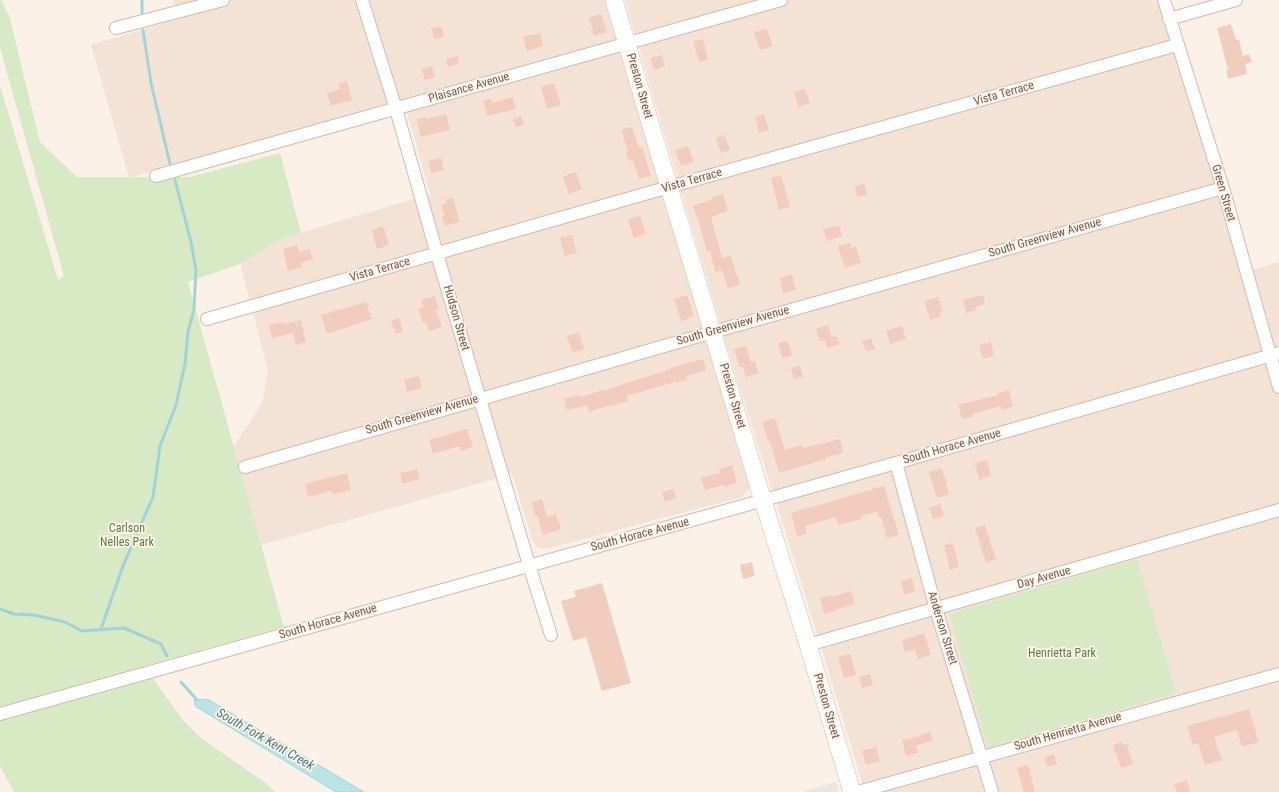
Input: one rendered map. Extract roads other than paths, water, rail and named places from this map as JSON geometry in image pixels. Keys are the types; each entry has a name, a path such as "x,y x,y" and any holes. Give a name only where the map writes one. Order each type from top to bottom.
{"street":[{"path":"116,28 223,0"},
{"name":"Hudson Street","path":"362,0 396,109 437,254 529,565 552,635"},
{"name":"Preston Street","path":"614,0 763,501 852,792"},
{"name":"Plaisance Avenue","path":"156,176 781,0"},
{"name":"Green Street","path":"1164,0 1274,354 1279,387"},
{"path":"1169,19 1236,0"},
{"name":"Vista Terrace","path":"207,319 1177,45"},
{"name":"South Greenview Avenue","path":"245,467 713,332 1223,188"},
{"name":"South Horace Avenue","path":"0,714 529,565 763,501 1274,354"},
{"name":"Anderson Street","path":"896,463 936,609 992,792"},
{"name":"Day Avenue","path":"808,645 1279,510"},
{"name":"South Henrietta Avenue","path":"858,792 1279,674"}],"water":[{"path":"194,699 209,700 364,792 336,792 195,706"}],"waterway":[{"path":"142,0 142,13"},
{"path":"143,30 151,83 170,164"},
{"path":"101,629 123,566 153,497 160,446 176,405 185,364 188,332 194,309 196,270 191,242 175,180"},
{"name":"South Fork Kent Creek","path":"0,609 14,614 34,615 65,622 82,631 124,628 161,644 167,656"},
{"name":"South Fork Kent Creek","path":"181,682 197,700"}],"park label":[{"name":"Carlson Nelles Park","path":"127,536"},
{"name":"Henrietta Park","path":"1062,654"}]}
